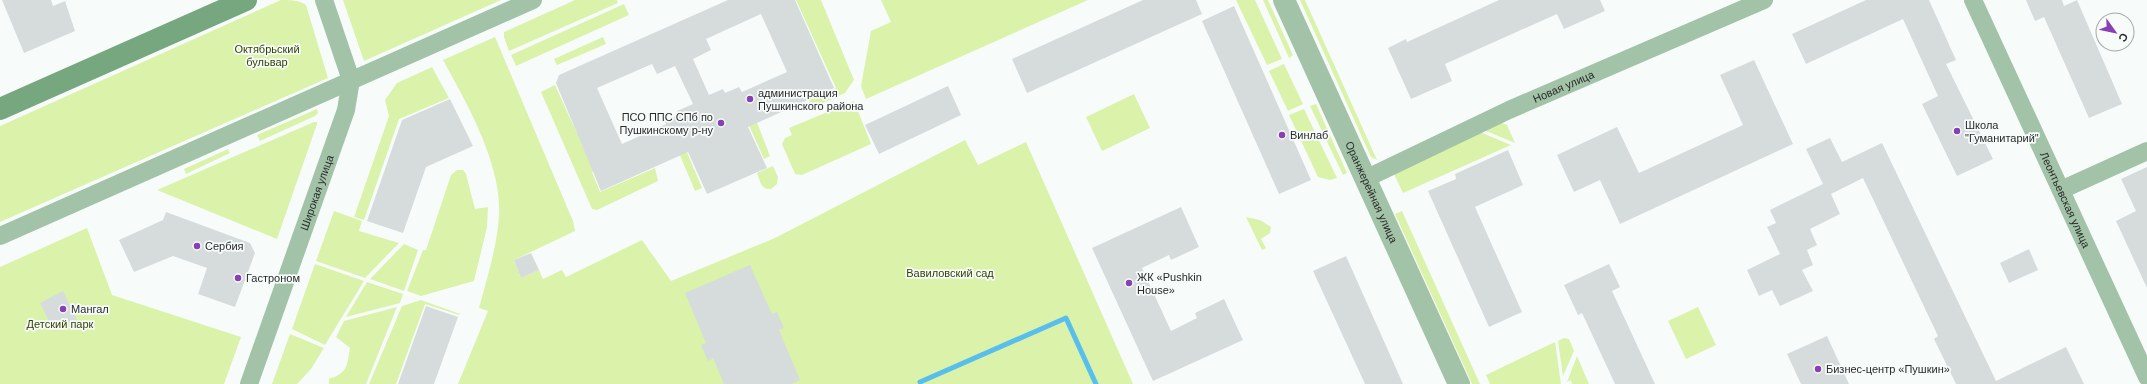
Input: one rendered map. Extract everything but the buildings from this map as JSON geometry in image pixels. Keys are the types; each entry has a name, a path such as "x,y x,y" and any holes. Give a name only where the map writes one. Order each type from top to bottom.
{"main road":[{"path":"0,109 246,0"}],"street":[{"name":"Широкая улица","path":"249,384 346,110 351,80 324,0"},
{"path":"0,236 533,0"},
{"name":"Оранжерейная улица","path":"1284,0 1458,384"},
{"name":"Новая улица","path":"1365,179 1509,110 1764,0"},
{"name":"Леонтьевская улица","path":"1973,0 2147,377"},
{"path":"2061,190 2147,151"}],"green space":[{"name":"Октябрьский бульвар","path":"281,0 297,1 306,5 328,78 0,222 0,126"},
{"path":"343,0 501,0 364,61"},
{"path":"575,0 617,0 618,3 509,51 504,37 504,32"},
{"path":"796,0 821,0 854,80 845,93 812,108 809,100 836,88"},
{"path":"881,0 1088,0 866,99 861,86 871,31 891,22"},
{"path":"1236,0 1255,0 1282,59 1267,65"},
{"path":"1263,0 1268,0 1293,55 1289,58"},
{"path":"1300,0 1305,0 1377,160 1371,157"},
{"path":"624,4 629,15 516,66 511,55"},
{"name":"Вавиловский сад","path":"495,37 573,221 575,231 514,260 521,278 539,270 543,279 562,270 566,277 642,240 671,281 775,238 965,140 978,165 1026,142 1133,384 458,384 488,311 479,308 496,239 499,216 495,176 489,155 472,115 443,60"},
{"path":"603,37 606,44 557,65 554,59"},
{"path":"1284,64 1303,104 1288,111 1269,71"},
{"path":"432,67 449,98 399,119 364,220 354,217 389,116 385,100 397,83"},
{"path":"555,85 594,171 592,172 600,192 655,168 658,181 597,210 592,209 541,92"},
{"path":"1134,94 1150,128 1102,151 1086,117"},
{"path":"854,101 871,144 802,175 795,174 782,144 785,138 792,135 789,128"},
{"path":"1316,104 1347,173 1343,175 1310,106"},
{"path":"317,109 318,113 315,116 260,141 257,135"},
{"path":"1304,109 1337,178 1330,180 1318,177 1289,115"},
{"path":"756,120 770,156 764,159 748,123"},
{"path":"317,122 317,124 277,239 157,190"},
{"path":"1502,123 1507,125 1515,143 1484,130"},
{"path":"1480,132 1511,145 1403,193 1394,174"},
{"path":"228,149 230,153 186,174 184,169"},
{"path":"686,150 702,188 695,191 679,153"},
{"path":"773,166 778,177 777,184 771,189 768,189 761,184 757,173"},
{"path":"457,170 463,170 466,174 475,209 488,207 487,227 474,281 421,296 407,291 423,250 426,250 451,175"},
{"path":"334,211 362,221 359,231 399,243 365,278 316,261"},
{"path":"1402,211 1480,384 1472,384 1395,214"},
{"path":"1246,217 1260,220 1271,227 1270,233 1261,239 1266,248 1262,250"},
{"name":"Детский парк","path":"87,228 112,295 241,337 224,384 0,384 0,267"},
{"path":"404,244 418,250 404,291 370,279"},
{"path":"315,264 364,281 325,345 292,329"},
{"path":"367,282 403,294 400,303 346,317"},
{"path":"421,300 460,314 459,315 425,304 396,384 369,384 402,306"},
{"path":"397,307 366,384 329,384 329,379 340,374 346,368 347,364 350,348 336,337 344,321"},
{"path":"1698,307 1716,345 1686,359 1668,321"},
{"path":"290,334 324,348 311,369 297,384 272,384"},
{"path":"1564,338 1569,339 1574,351 1563,376 1558,341"},
{"path":"1555,342 1561,384 1490,384 1486,375"},
{"path":"1577,356 1589,384 1572,384 1571,380 1567,382"}],"waterway":[{"path":"920,382 1066,318 1096,384"}],"place":[{"name":"администрация Пушкинского района","path":"750,99"},
{"name":"ПСО ППС СПб по Пушкинскому р-ну","path":"721,123"},
{"name":"Школа \"Гуманитарий\"","path":"1957,131"},
{"name":"Винлаб","path":"1282,135"},
{"name":"Сербия","path":"197,246"},
{"name":"Гастроном","path":"238,278"},
{"name":"ЖК «Pushkin House»","path":"1129,283"},
{"name":"Мангал","path":"63,309"},
{"name":"Бизнес-центр «Пушкин»","path":"1818,369"}]}
